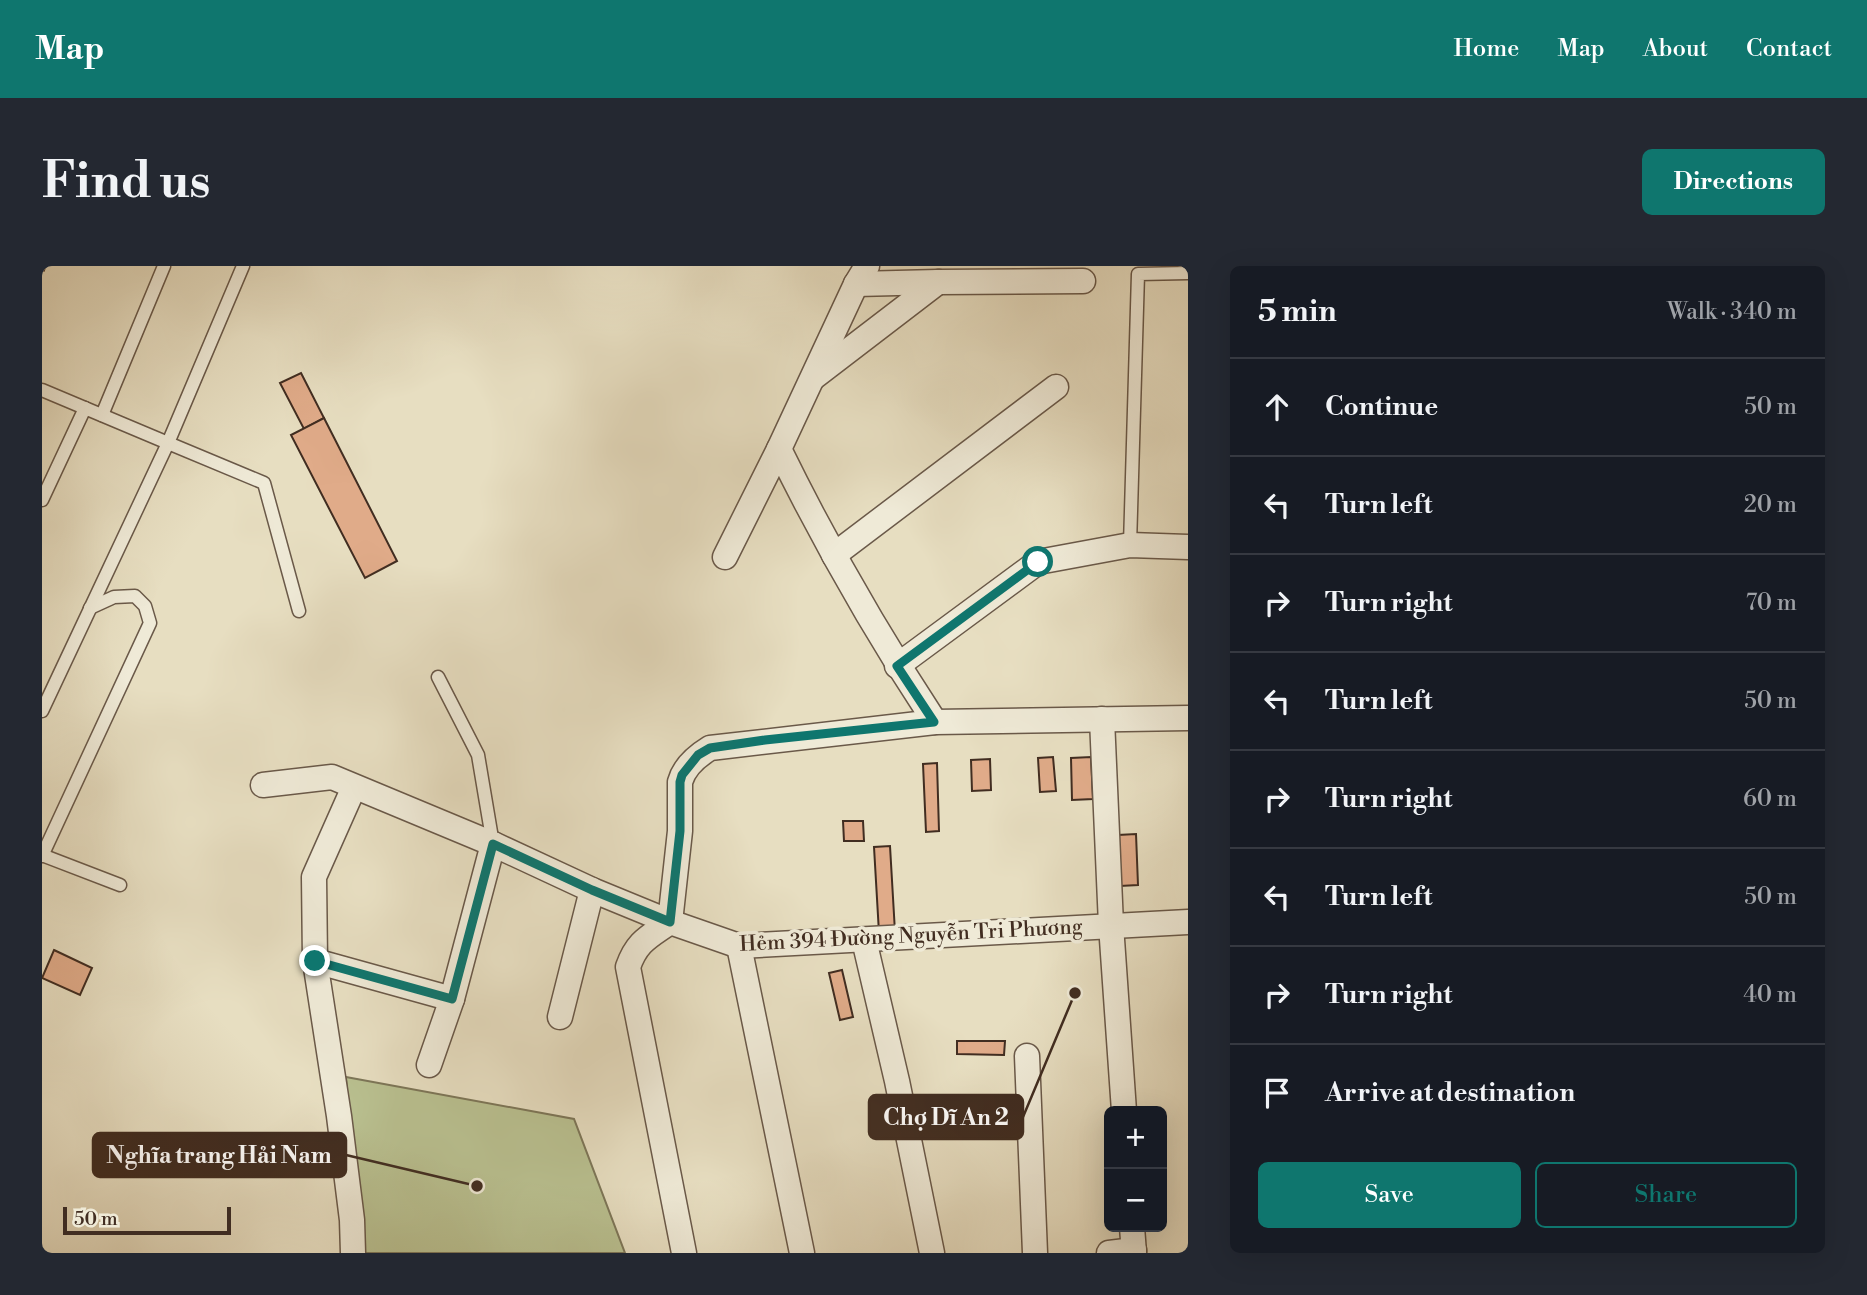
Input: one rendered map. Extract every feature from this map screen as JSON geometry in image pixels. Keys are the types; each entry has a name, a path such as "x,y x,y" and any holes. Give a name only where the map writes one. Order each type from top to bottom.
{"street":[{"path":"725,557 861,275 938,282 1083,281"},
{"path":"811,379 938,282"},
{"path":"834,555 1056,387"},
{"path":"779,449 810,512 897,666 934,722"},
{"path":"897,666 1038,562 1130,545 1188,547"},
{"path":"684,1253 628,967 633,952 644,940 670,922 680,831 680,782 682,775 698,755 710,748 765,740 934,722 1188,718"},
{"path":"1102,719 1111,925 1124,1106"},
{"path":"263,785 343,782 314,877 315,961 352,1220 353,1253"},
{"name":"Hẻm 394 Đường Nguyễn Tri Phương","path":"343,782 493,844 592,890 670,922 739,946 1188,922"},
{"path":"429,1065 452,999 493,844"},
{"path":"560,1017 592,890"},
{"path":"864,940 897,1081 932,1253"},
{"path":"739,946 802,1253"},
{"path":"315,961 452,999"},
{"path":"1027,1056 1035,1253"}],"lane":[{"path":"102,415 164,266"},
{"path":"42,711 168,443 243,266"},
{"path":"1130,545 1138,274 1188,273"},
{"path":"42,390 264,483 299,611"},
{"path":"42,500 85,408"},
{"path":"90,608 114,597 135,596 145,606 150,623 42,855 120,885"},
{"path":"438,677 478,755 493,844"}],"green space":[{"path":"346,1077 574,1119 625,1253 359,1253"}],"building":[{"path":"301,373 324,418 304,429 280,383"},
{"path":"324,418 397,561 365,578 291,435"},
{"path":"1053,757 1056,791 1040,792 1038,758"},
{"path":"1091,757 1093,799 1072,800 1071,758"},
{"path":"990,759 991,790 972,791 971,760"},
{"path":"937,763 939,831 926,832 923,764"},
{"path":"843,821 863,821 864,841 844,841"},
{"path":"1136,834 1138,885 1120,886 1118,835"},
{"path":"890,846 895,932 879,933 874,847"},
{"path":"54,950 92,968 80,995 42,978"},
{"path":"842,970 853,1017 840,1020 829,973"},
{"path":"957,1041 1005,1041 1004,1055 957,1054"}],"railway":[{"path":"42,271 44,266"}],"place":[{"name":"Chợ Dĩ An 2","path":"1075,993"},
{"name":"Nghĩa trang Hải Nam","path":"477,1186"}],"route":[{"path":"315,961 452,999 493,844 592,890 670,922 680,831 680,782 682,775 698,755 710,748 765,740 934,722 897,666 1038,562"}]}
